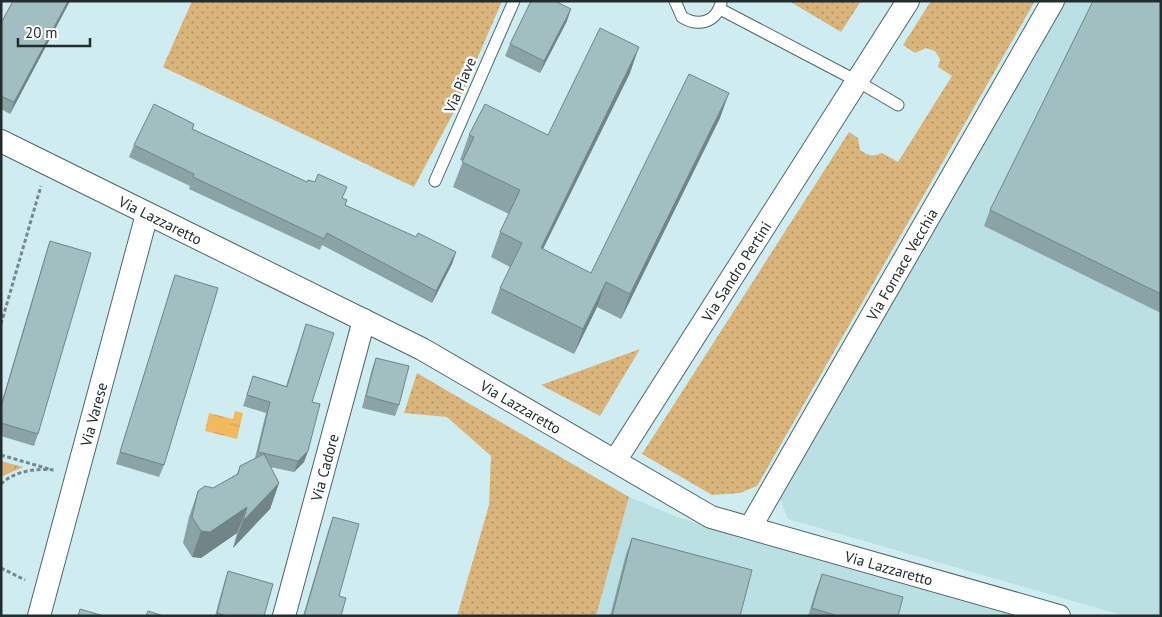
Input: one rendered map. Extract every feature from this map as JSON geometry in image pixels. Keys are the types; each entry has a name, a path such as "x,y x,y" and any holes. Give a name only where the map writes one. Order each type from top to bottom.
{"street":[{"name":"Via Sandro Pertini","path":"615,461 908,1"},
{"name":"Via Fornace Vecchia","path":"750,526 1053,1"},
{"name":"Via Lazzaretto","path":"1,141 422,350 711,517 750,526 949,586 1059,616"},
{"name":"Via Varese","path":"39,616 147,214"},
{"name":"Via Cadore","path":"284,616 364,320"}],"lane":[{"name":"Via Piave","path":"435,181 514,1"},
{"path":"675,1 682,17 696,23 710,20 720,5 857,81 898,106"}],"path":[{"path":"1,324 47,163"},
{"path":"1,455 76,477"},
{"path":"1,484 16,475 33,470 52,470"}],"shaded area":[{"path":"1066,1 1161,1 1161,616 1125,616 788,519 780,499"},
{"path":"629,497 680,518 1022,616 596,616"}],"green space":[{"path":"192,1 502,1 456,108 414,187 163,67"},
{"path":"789,1 861,1 841,32"},
{"path":"931,1 1035,1 757,486 740,493 712,495 642,454 849,132 858,138 860,150 863,152 868,155 882,153 898,162 952,76 938,67 940,59 935,51 926,48 915,53 903,45"},
{"path":"640,349 600,416 541,385"},
{"path":"417,373 629,497 596,616 457,616 489,505 491,456 447,417 404,413"},
{"path":"1,461 23,467 1,477"}],"water":[{"path":"235,411 243,413 237,439 205,431 209,413 233,419"}],"building":[{"path":"13,1 68,1 14,102 1,96 1,23"},
{"path":"531,1 555,1 571,9 544,61 510,44"},
{"path":"1093,1 1161,1 1161,294 990,210"},
{"path":"600,28 639,47 541,248 591,273 689,74 729,93 630,294 606,282 583,329 500,288 522,243 500,232 520,190 462,162 474,137 469,135 485,104 548,135"},
{"path":"154,104 194,124 192,129 307,182 308,180 315,182 318,174 347,187 342,198 347,200 345,205 416,237 418,233 456,252 436,291 327,233 324,239 193,177 194,174 134,145"},
{"path":"50,241 91,253 38,434 1,423 1,407"},
{"path":"175,275 218,288 164,465 120,452"},
{"path":"306,324 334,333 312,402 320,404 308,451 298,461 258,452 270,402 247,395 253,376 287,387"},
{"path":"376,358 409,366 399,405 366,396"},
{"path":"264,454 279,483 243,521 247,507 210,532 201,531 192,517 198,491 205,486 213,488 238,474 240,466"},
{"path":"333,517 359,524 339,596 346,598 341,616 304,616"},
{"path":"632,538 752,570 740,616 612,616"},
{"path":"228,571 273,584 264,616 227,616 217,613"},
{"path":"822,574 903,597 898,616 838,616 812,608"},
{"path":"80,609 104,616 78,616"},
{"path":"148,611 164,616 146,616"}]}
